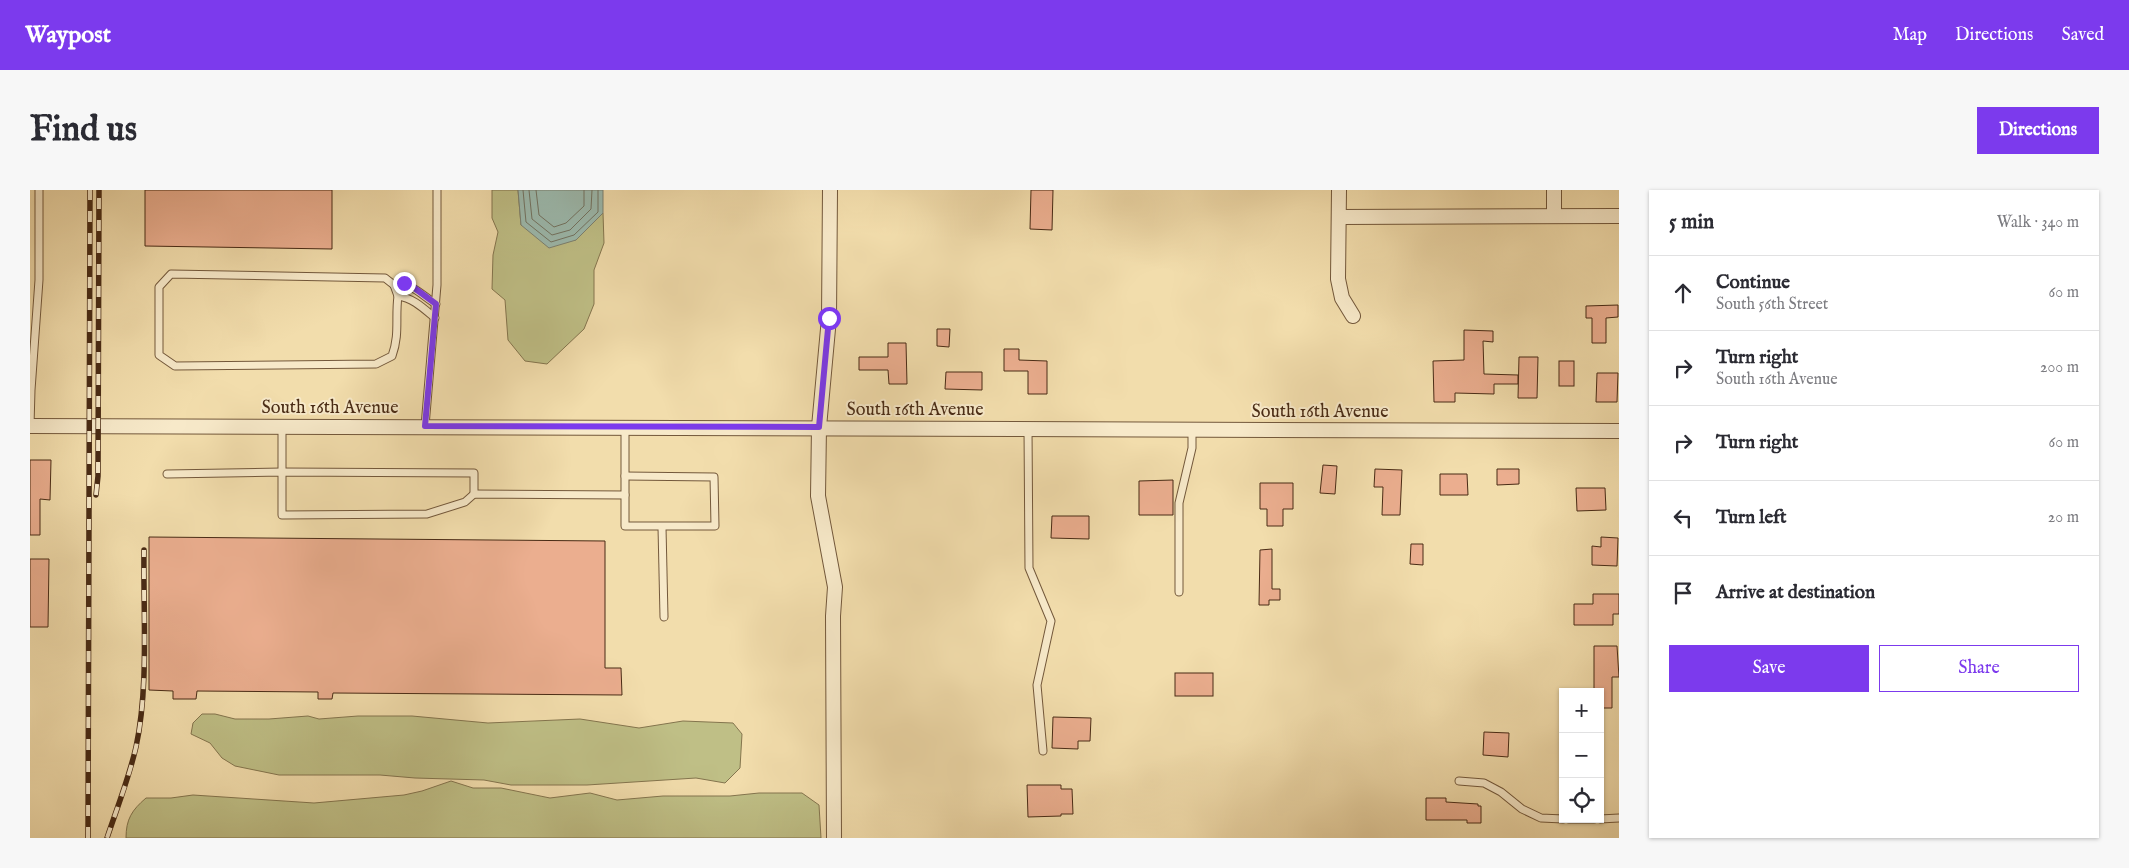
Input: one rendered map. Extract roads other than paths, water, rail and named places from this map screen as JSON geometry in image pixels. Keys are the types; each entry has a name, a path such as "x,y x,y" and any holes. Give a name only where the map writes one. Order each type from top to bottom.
{"street":[{"path":"830,190 829,318 819,427 818,496 835,587 833,616 834,838"},
{"path":"1340,190 1338,279 1342,298 1353,316"},
{"path":"1554,190 1554,216"},
{"path":"1340,217 1619,216"},
{"name":"South 16th Avenue","path":"30,426 1619,431"}],"lane":[{"path":"30,426 32,354 39,280 39,190"},
{"path":"425,426 436,304 437,190"},
{"path":"171,274 385,278 394,285 398,296 396,308 398,342 392,356 376,364 175,366 160,355 159,287 171,274"},
{"path":"394,285 404,283 413,287 436,304"},
{"path":"398,296 407,297 435,318"},
{"path":"282,426 282,515 427,514 464,502 474,494 625,495"},
{"path":"625,427 625,476 625,526 715,526 714,477 625,476"},
{"path":"1028,428 1029,568 1050,621 1037,686 1043,752"},
{"path":"1178,592 1179,503 1192,448 1192,429"},
{"path":"166,474 282,472 474,473 474,494"},
{"path":"662,526 664,617"},
{"path":"1459,781 1484,783 1501,792 1522,809 1541,818 1559,819"},
{"path":"1604,819 1619,818"}],"water":[{"path":"518,190 603,190 603,213 576,240 549,248 521,225"}],"railway":[{"path":"88,838 90,190"},
{"path":"96,495 98,476 99,190"},
{"path":"107,838 130,770 140,724 145,649 144,550"}]}
